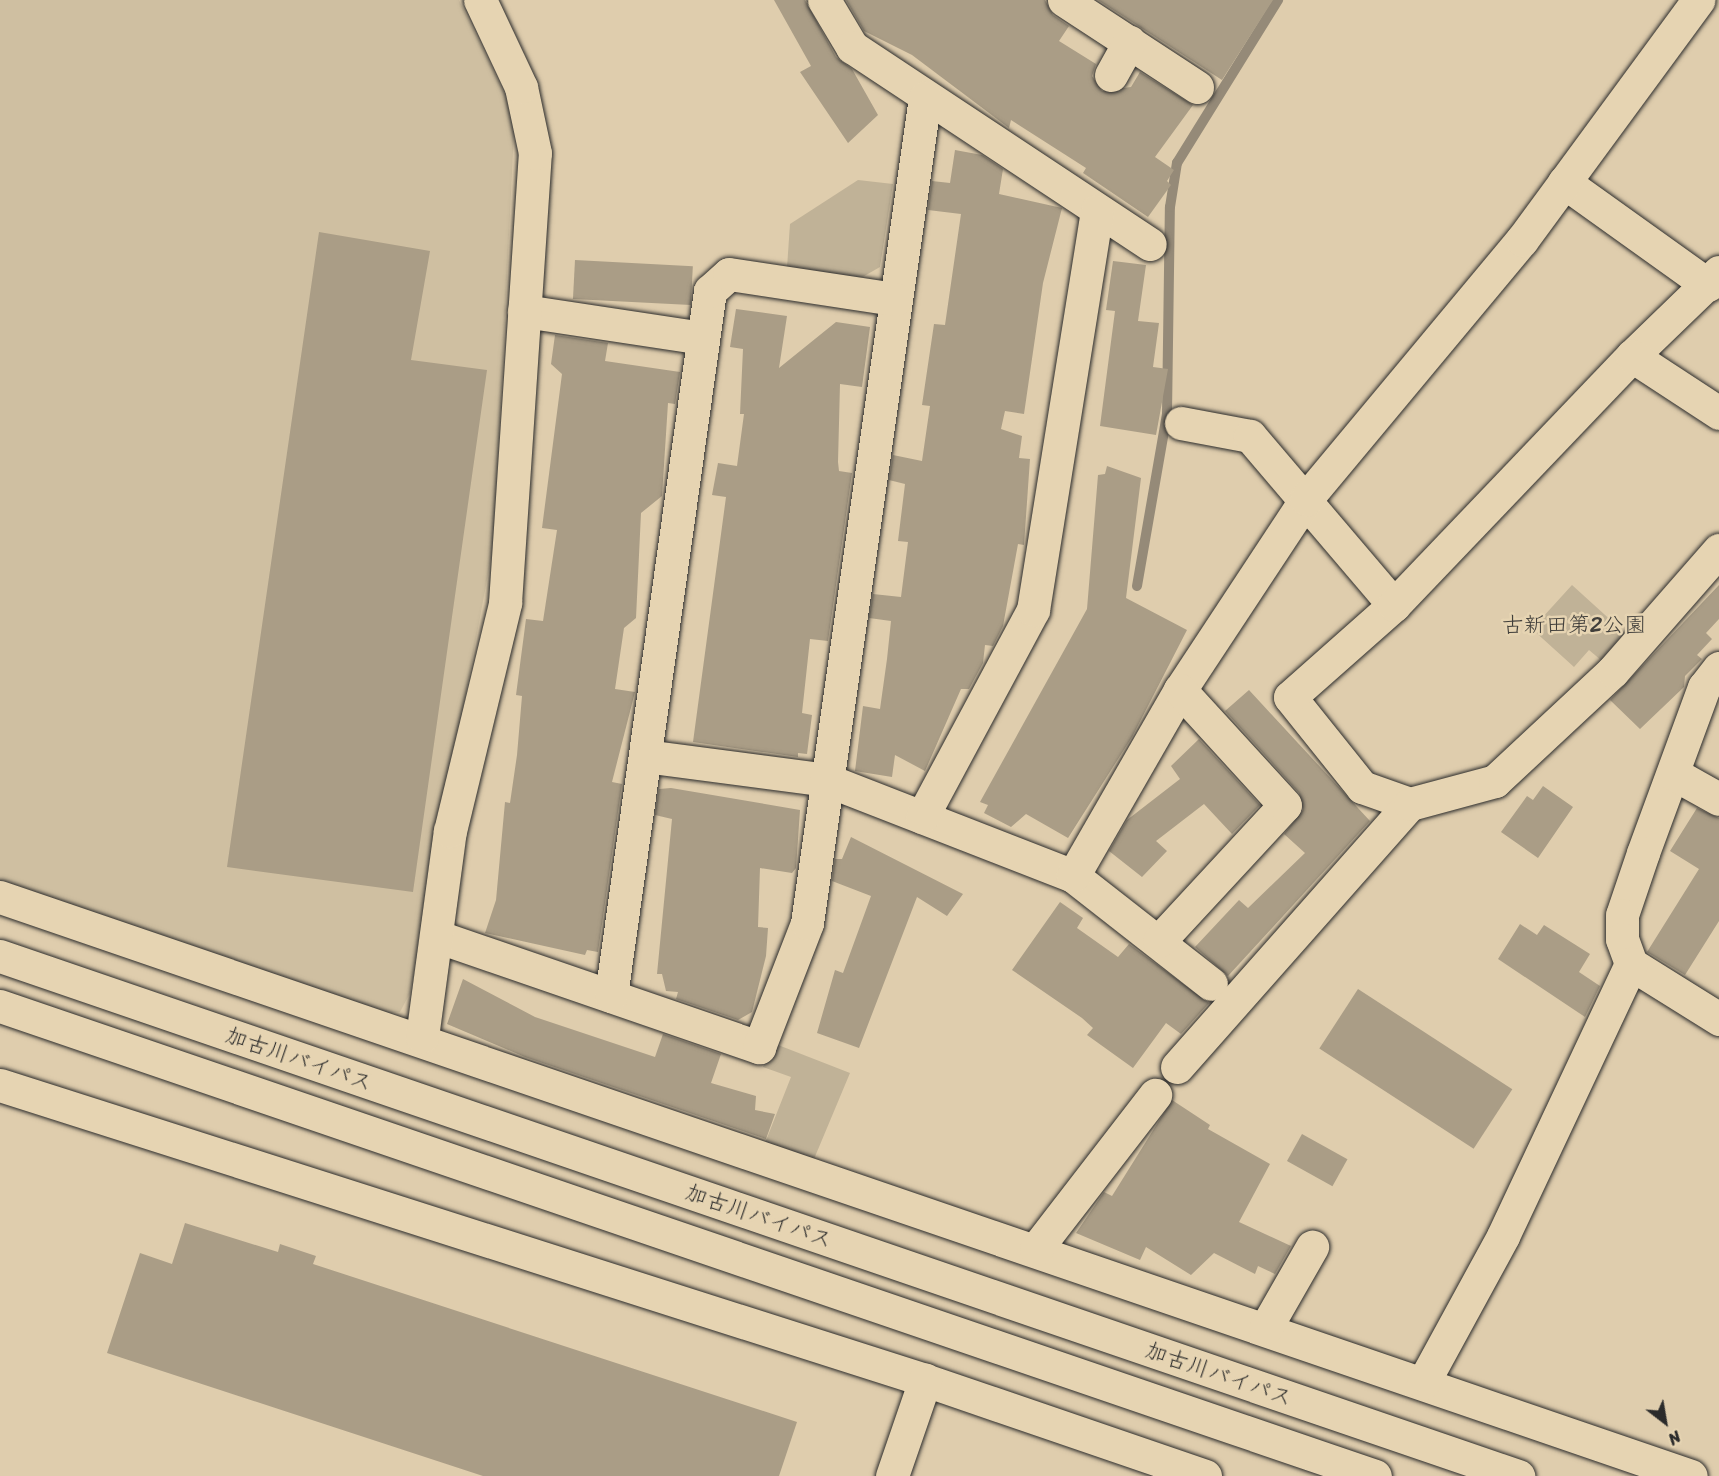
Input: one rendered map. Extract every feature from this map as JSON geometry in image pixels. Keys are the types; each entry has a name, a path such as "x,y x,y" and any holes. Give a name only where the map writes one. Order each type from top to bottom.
{"main road":[{"path":"422,1037 450,831 505,603 535,153 521,87 480,0"},
{"path":"824,0 852,47 924,97 1150,244"},
{"path":"1064,0 1197,87"},
{"path":"1073,876 1180,690 1306,499 1564,182 1698,0"},
{"path":"1111,75 1129,42"},
{"path":"436,936 759,1047 807,923 924,97"},
{"path":"1410,804 1362,787 1290,697 1394,605 1632,356 1713,278 1564,182"},
{"path":"922,817 1033,610 1097,211"},
{"path":"612,996 710,291 729,274 895,299"},
{"path":"524,311 704,338"},
{"path":"1632,356 1719,413"},
{"path":"1181,424 1250,436 1394,605"},
{"path":"1177,1067 1410,804 1495,781 1613,670 1719,550"},
{"path":"1719,668 1704,687 1622,915 1622,939 1631,964 1719,1019"},
{"path":"1159,941 1285,806 1180,690"},
{"path":"645,756 827,780 1073,876 1159,941 1211,984"},
{"path":"1674,774 1719,799"},
{"path":"0,897 422,1037 1691,1476"},
{"name":"加古川バイパス","path":"0,956 1518,1476"},
{"path":"1423,1383 1503,1236 1631,964"},
{"name":"加古川バイパス","path":"0,1006 1375,1476"},
{"path":"0,1084 925,1380 1205,1476"},
{"path":"1036,1249 1155,1095"},
{"path":"1265,1329 1312,1247"},
{"path":"892,1476 925,1380"}],"shaded area":[{"path":"0,0 459,0 506,97 514,131 494,542 410,993 400,1012 380,1014 0,881"}],"green space":[{"path":"858,180 893,184 880,267 859,279 787,268 790,224"},
{"name":"古新田第2公園","path":"1572,585 1626,634 1602,661 1589,650 1574,667 1532,629"},
{"path":"773,1043 850,1073 814,1159 765,1143 791,1077 763,1067"}],"building":[{"path":"774,0 805,0 836,57 852,69 878,115 848,143 800,72 811,66"},
{"path":"846,0 1045,0 1053,15 1069,26 1059,41 1096,64 1092,76 1102,91 1131,87 1140,72 1193,105 1155,157 1174,170 1167,181 1171,185 1148,217 1083,173 1086,168 1011,120 1009,128 912,55 864,31"},
{"path":"1098,0 1273,0 1222,80"},
{"path":"955,150 982,155 1003,169 999,194 1062,208 1043,283 1024,414 1005,411 1001,429 1022,436 1019,458 1030,459 1024,545 1018,544 1003,626 993,646 985,645 983,663 969,689 961,689 925,771 895,755 892,777 855,771 863,706 880,709 891,621 869,618 873,594 901,597 908,542 898,541 905,484 889,480 893,455 922,461 930,406 922,405 934,324 945,325 961,214 928,210 932,181 950,183"},
{"path":"319,232 430,251 411,360 487,370 413,892 227,867"},
{"path":"575,260 693,266 691,305 573,299"},
{"path":"1113,261 1146,265 1138,321 1159,323 1153,367 1168,369 1156,435 1100,426 1115,311 1106,310"},
{"path":"736,309 787,316 779,368 836,322 870,327 862,387 840,384 839,471 852,473 828,641 810,639 802,713 812,715 807,754 798,753 798,757 693,742 726,497 712,495 718,463 737,466 744,414 740,414 743,349 730,347"},
{"path":"555,335 608,343 605,361 680,372 675,404 668,403 662,496 641,513 636,618 624,628 615,689 635,692 612,782 622,784 598,952 587,950 585,955 485,933 496,900 505,802 510,803 517,755 522,696 516,695 526,619 543,621 557,530 542,528 562,374 551,364"},
{"path":"1107,466 1141,478 1126,598 1187,630 1132,737 1068,838 1026,814 1011,827 984,813 988,805 980,802 1087,609 1098,475 1105,474"},
{"path":"1719,585 1719,619 1706,633 1712,639 1697,655 1702,659 1685,676 1684,687 1640,729 1610,700"},
{"path":"1249,690 1370,821 1228,976 1195,947 1239,900 1248,908 1305,853 1284,834 1303,810 1299,793 1225,711"},
{"path":"1199,739 1260,805 1232,834 1204,804 1156,841 1167,851 1142,877 1109,851 1127,820 1180,779 1171,766"},
{"path":"1543,786 1573,807 1538,858 1501,832 1527,796 1533,800"},
{"path":"671,788 800,810 796,868 792,873 760,868 758,927 768,928 766,956 752,1012 738,1020 676,999 678,992 666,991 662,974 657,974 672,819 655,815 659,789"},
{"path":"1697,808 1719,818 1719,921 1685,975 1647,952 1699,869 1670,851"},
{"path":"851,837 963,894 947,916 917,897 859,1048 817,1033 835,970 843,973 871,896 832,881 835,859 842,859"},
{"path":"1060,902 1083,918 1077,928 1118,957 1129,944 1209,1003 1181,1034 1166,1023 1133,1068 1087,1035 1093,1028 1082,1018 1012,970"},
{"path":"1520,924 1537,935 1544,925 1590,954 1579,972 1600,986 1585,1017 1498,959"},
{"path":"463,979 535,1017 655,1057 663,1034 721,1054 711,1083 756,1096 755,1110 775,1114 766,1139 525,1057 447,1024"},
{"path":"1358,989 1512,1089 1474,1149 1319,1049"},
{"path":"1172,1100 1210,1125 1208,1129 1270,1164 1239,1222 1291,1246 1275,1274 1258,1266 1255,1274 1214,1253 1191,1275 1146,1247 1140,1260 1076,1233 1104,1192 1112,1196"},
{"path":"1302,1134 1347,1159 1332,1186 1287,1161"},
{"path":"185,1223 278,1252 280,1244 316,1256 313,1264 797,1422 779,1476 483,1476 107,1353 140,1253 172,1264"}],"waterway":[{"path":"1137,586 1167,414 1170,207 1177,163 1278,0"}]}
